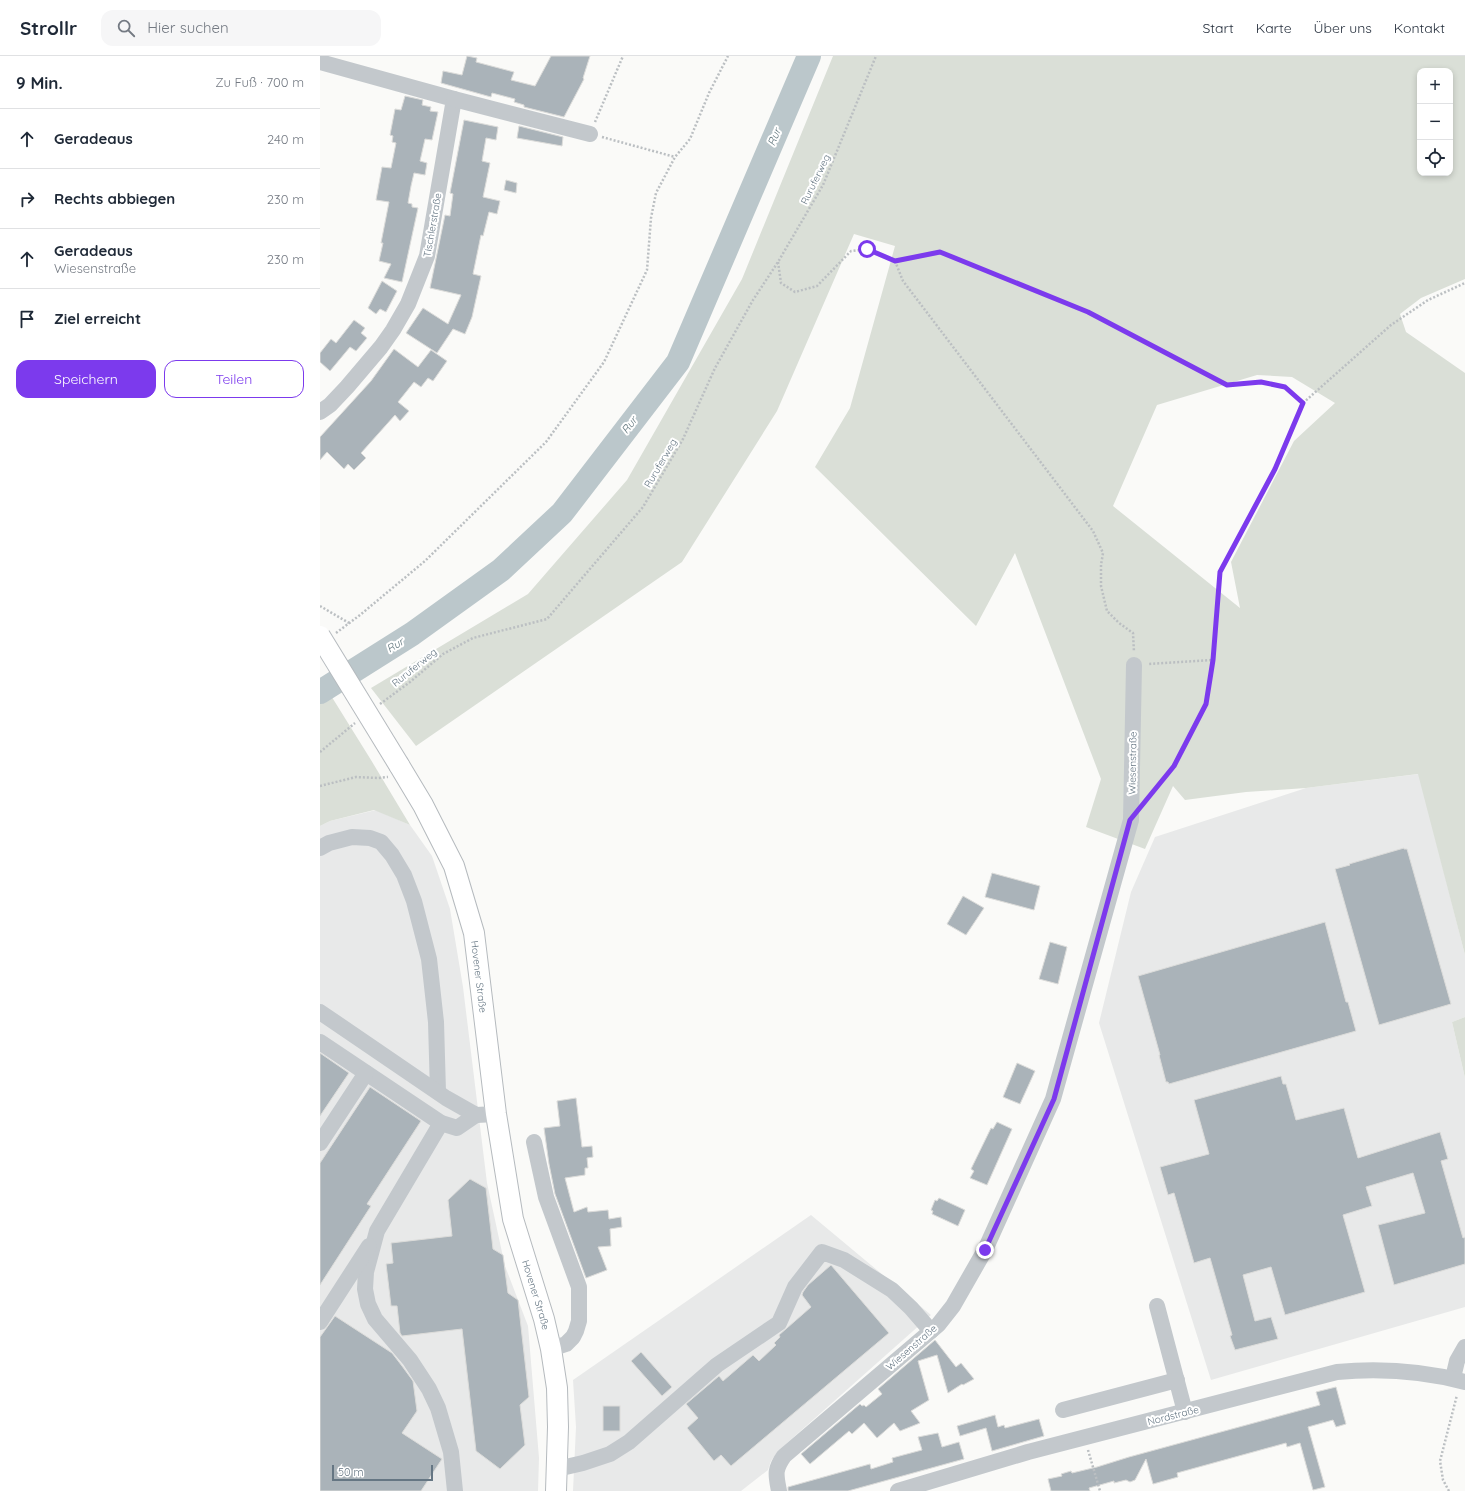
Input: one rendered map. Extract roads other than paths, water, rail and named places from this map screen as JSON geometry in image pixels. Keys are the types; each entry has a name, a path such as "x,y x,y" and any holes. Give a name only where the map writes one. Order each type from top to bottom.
{"main road":[{"name":"Hovener Straße","path":"326,636 394,771 423,805 454,866 474,933 496,1114 513,1219 544,1319 551,1349 557,1388 558,1427 556,1491"}],"street":[{"path":"320,62 454,99 590,134"},
{"name":"Tischlerstraße","path":"320,412 330,405 347,387 381,347 408,304 427,256 454,99"},
{"name":"Wiesenstraße","path":"779,1491 775,1474 778,1464 784,1456 938,1325 952,1306 985,1250 1054,1099 1130,820 1134,665"},
{"path":"320,848 329,843 352,837 370,838 381,842 392,855 404,875 414,901 429,959 436,1022 438,1092"},
{"path":"320,1012 476,1116"},
{"path":"320,1042 441,1123 457,1128 476,1116 496,1114"},
{"path":"320,1143 366,1073"},
{"path":"441,1123 377,1231 366,1272 365,1289 368,1304 375,1319 410,1360 429,1389 438,1408 451,1452 455,1491"},
{"path":"534,1142 546,1197 579,1287 579,1322 573,1338 566,1344 551,1349"},
{"path":"320,1322 360,1258 375,1238"},
{"path":"556,1469 583,1463 610,1454 629,1442 717,1365 779,1323 795,1287 822,1252 844,1260 892,1290 912,1308 931,1330"},
{"path":"1157,1306 1185,1412"},
{"path":"1459,1380 1457,1361 1465,1347"},
{"name":"Nordstraße","path":"902,1491 1028,1452 1337,1372 1365,1370 1408,1372 1459,1380"},
{"path":"1063,1410 1177,1380"}],"waterway":[{"name":"Rur","path":"320,692 412,634 501,570 562,513 678,362 809,56"}]}
